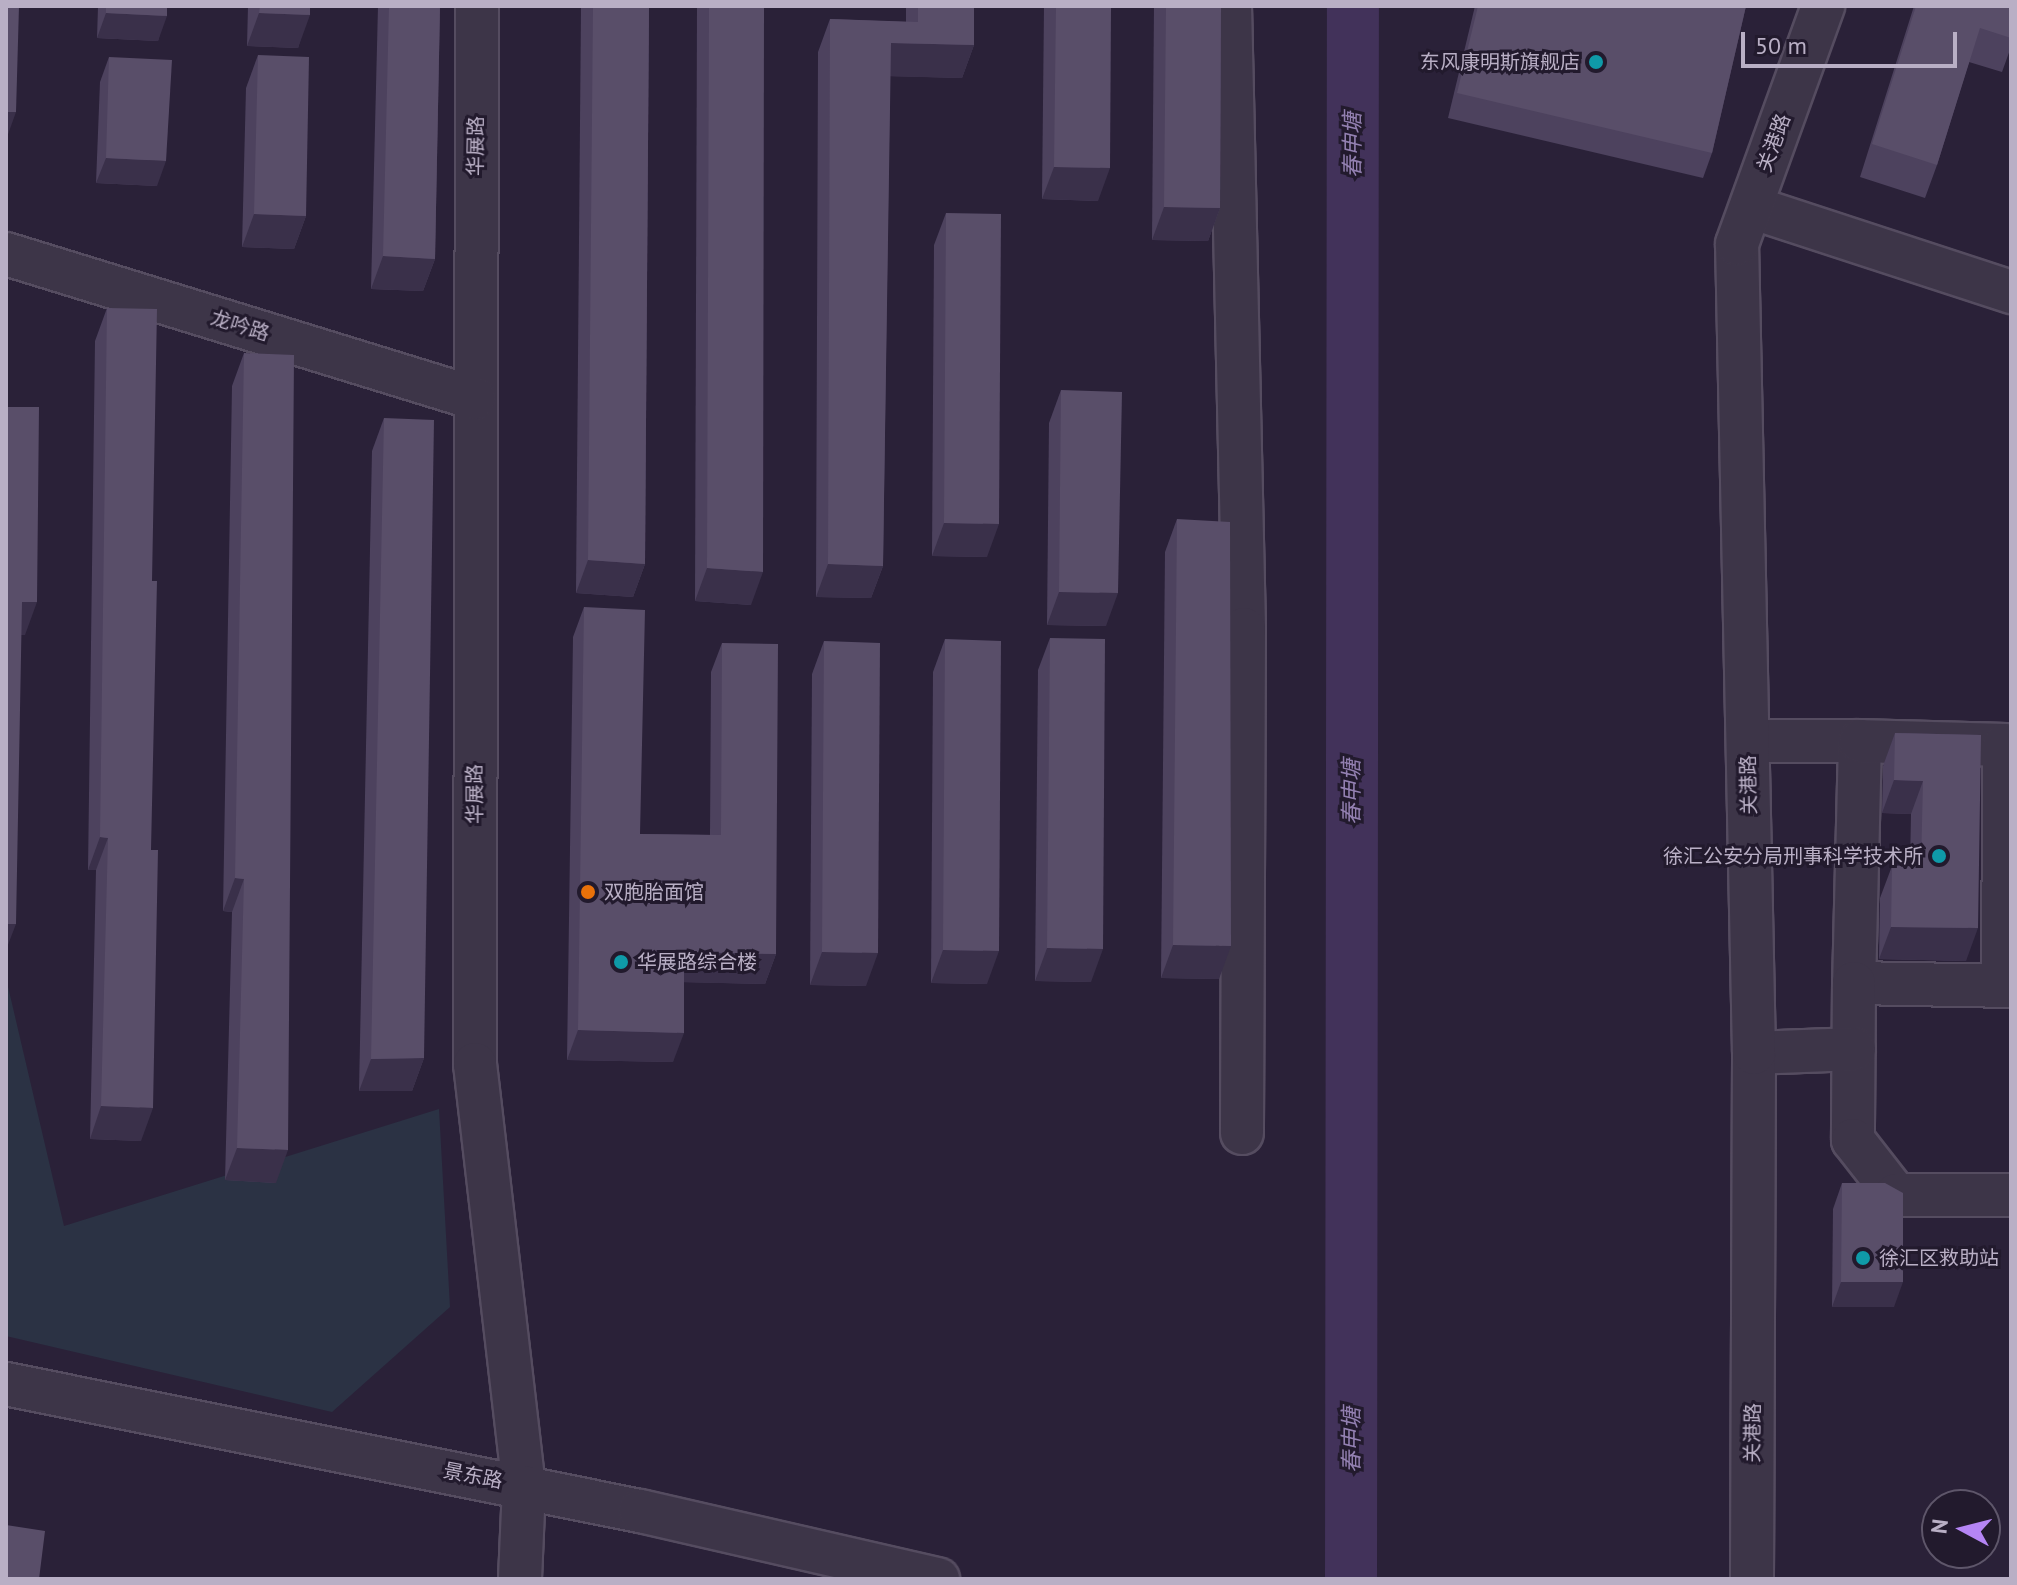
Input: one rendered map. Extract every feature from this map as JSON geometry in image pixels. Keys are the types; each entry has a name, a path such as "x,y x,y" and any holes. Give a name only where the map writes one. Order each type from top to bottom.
{"street":[{"name":"华展路","path":"477,6 475,1064 524,1487 520,1579"},
{"path":"1230,6 1244,629 1242,1133"},
{"name":"关港路","path":"1752,1579 1754,1053 1737,244 1823,6"},
{"path":"1751,207 2011,292"},
{"name":"龙吟路","path":"6,254 474,398"},
{"path":"1748,741 2004,745 2007,986 1854,983"},
{"path":"1860,741 1853,1140 1896,1195 2011,1195"},
{"path":"1754,1053 1854,1049"},
{"name":"景东路","path":"6,1384 640,1511 938,1579"}],"shaded area":[{"path":"6,978 64,1226 439,1109 450,1307 332,1412 6,1336"}],"building":[{"path":"6,6 19,6 16,112 6,112"},
{"path":"106,6 167,6 167,16 106,13"},
{"path":"260,6 310,6 310,15 259,13"},
{"path":"389,6 440,6 435,259 383,256"},
{"path":"593,6 649,6 645,564 588,560"},
{"path":"709,6 764,6 763,572 707,568"},
{"path":"918,6 974,6 974,45 891,43 883,566 828,564 830,19 918,22"},
{"path":"1056,6 1111,6 1110,168 1054,167"},
{"path":"1166,6 1221,6 1220,208 1164,207"},
{"name":"东风康明斯旗舰店","path":"1478,6 1746,6 1712,153 1457,93"},
{"path":"1916,6 2011,6 2011,38 1980,28 1937,165 1872,144"},
{"path":"258,55 309,57 306,216 254,214"},
{"path":"109,57 172,60 166,161 106,158"},
{"path":"946,213 1001,214 999,524 944,523"},
{"path":"107,308 157,309 152,581 157,581 151,850 158,850 153,1108 101,1106 108,838 100,837"},
{"path":"244,353 294,355 288,1150 237,1148 244,879 235,878"},
{"path":"1061,390 1122,392 1118,593 1059,592"},
{"path":"6,407 39,407 37,602 22,602 16,924 6,924"},
{"path":"384,418 434,420 424,1058 371,1059"},
{"path":"1177,519 1230,522 1231,946 1173,945"},
{"path":"584,607 645,610 640,834 721,835 722,643 778,644 776,954 684,952 684,1033 578,1030"},
{"path":"1050,638 1105,639 1103,949 1047,948"},
{"path":"945,639 1001,641 999,951 943,950"},
{"path":"824,641 880,643 878,953 822,952"},
{"name":"徐汇公安分局刑事科学技术所","path":"1895,733 1981,735 1978,928 1891,927 1892,866 1921,865 1923,781 1894,780"},
{"name":"徐汇区救助站","path":"1842,1183 1885,1183 1903,1193 1903,1282 1841,1282"},
{"path":"6,1525 45,1531 39,1579 6,1579"}],"waterway":[{"name":"春申塘","path":"1351,1579 1353,6"}],"place":[{"name":"东风康明斯旗舰店","path":"1596,62"},
{"name":"徐汇公安分局刑事科学技术所","path":"1939,856"},
{"name":"双胞胎面馆","path":"588,892"},
{"name":"华展路综合楼","path":"621,962"},
{"name":"徐汇区救助站","path":"1863,1258"}]}
